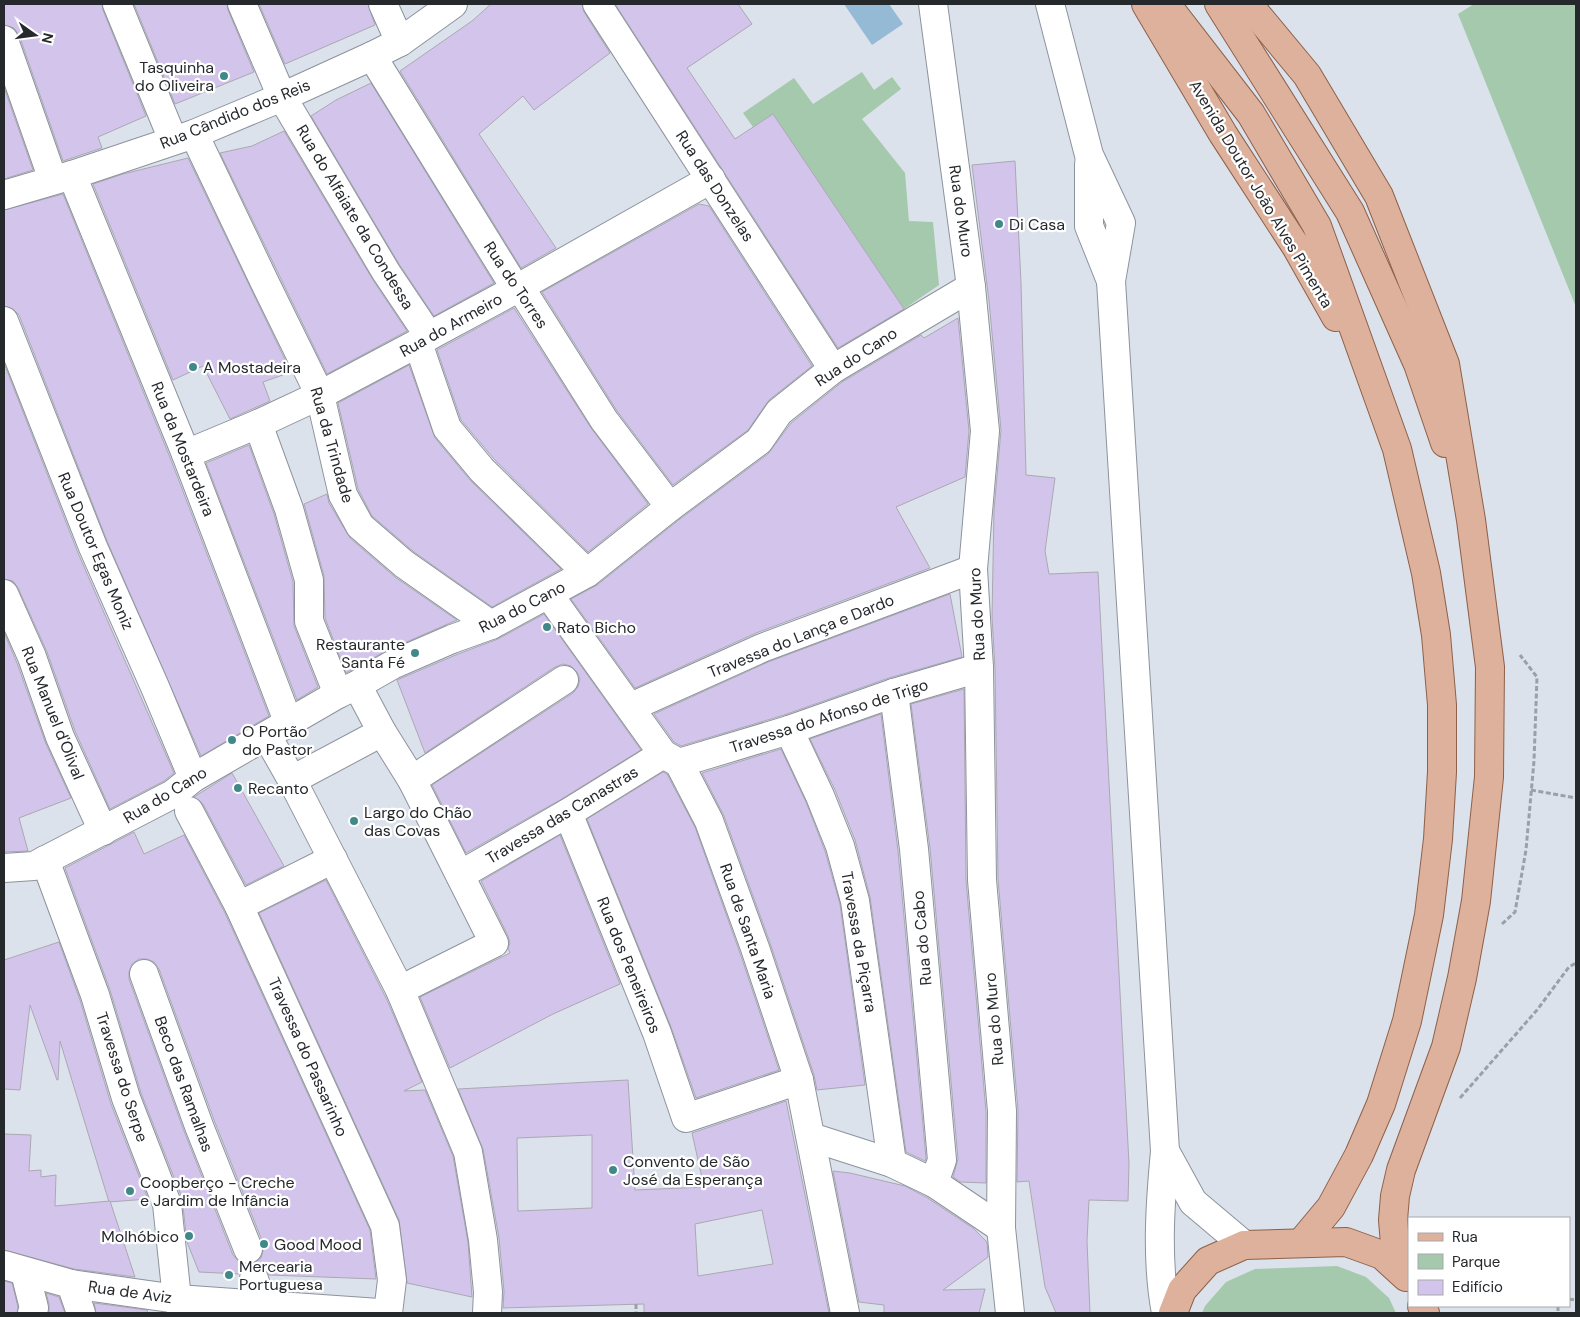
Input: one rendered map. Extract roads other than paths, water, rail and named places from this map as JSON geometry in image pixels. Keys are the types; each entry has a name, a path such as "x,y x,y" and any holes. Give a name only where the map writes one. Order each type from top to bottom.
{"main road":[{"name":"Avenida Doutor João Alves Pimenta","path":"1146,4 1223,134 1297,248 1374,386"},
{"name":"Avenida Doutor João Alves Pimenta","path":"1166,4 1251,114 1317,226 1397,449 1413,511 1436,635 1442,705 1442,772 1438,839 1429,915 1407,1021 1381,1104 1346,1181 1331,1207 1301,1243"},
{"path":"1219,4 1350,212 1418,364 1471,520"},
{"path":"1248,4 1307,75 1379,196 1445,364 1471,520 1490,667 1489,777 1476,901 1462,978 1446,1047 1401,1170 1395,1196 1393,1220 1395,1244 1408,1276"},
{"path":"1173,1313 1182,1290 1208,1262 1244,1245 1346,1242 1382,1255 1408,1277"}],"street":[{"name":"Rua da Trindade","path":"117,4 183,137 266,285 320,395 343,495 360,526 404,564 491,625"},
{"name":"Rua do Alfaiate da Condessa","path":"242,4 282,97 424,340 448,428 482,470 586,573"},
{"path":"383,4 400,42"},
{"name":"Rua Cândido dos Reis","path":"4,195 63,178 183,137 282,97 400,42 453,4"},
{"name":"Rua das Donzelas","path":"597,4 832,369"},
{"name":"Rua do Muro","path":"933,4 971,287 985,431 974,569 979,668 982,880 1002,1111 1001,1228 1010,1313"},
{"path":"1050,4 1089,155 1089,226 1111,281 1165,1151 1160,1220 1162,1292 1166,1313"},
{"name":"Rua da Mostardeira","path":"4,40 63,178 186,454 278,730"},
{"name":"Rua do Torres","path":"372,56 516,289 524,295 604,420 670,507"},
{"name":"Rua do Armeiro","path":"186,454 258,424 320,395 424,340 711,179"},
{"name":"Rua do Cano","path":"4,868 34,866 85,839 103,832 173,794 193,778 392,665 452,638 491,625 549,595 586,573 670,507 759,441 779,412 832,369 971,287"},
{"name":"Rua Doutor Egas Moniz","path":"4,321 93,547 193,778"},
{"path":"258,424 289,509 309,580 309,621 348,689 382,732 412,780 494,943 400,990"},
{"name":"Travessa do Lança e Dardo","path":"631,707 762,648 974,569"},
{"name":"Rua Manuel d'Olival","path":"4,594 32,657 60,737 103,832"},
{"name":"Rua de Santa Maria","path":"549,595 671,759 709,821 755,948 799,1080 845,1313"},
{"name":"Travessa do Afonso de Trigo","path":"671,759 789,730 894,692 979,668"},
{"path":"412,780 564,680"},
{"name":"Rua do Cabo","path":"894,692 914,849 942,1160 934,1183"},
{"path":"278,730 292,780 400,990 468,1152 483,1240 488,1292 487,1313"},
{"name":"Travessa da Piçarra","path":"789,730 820,796 836,837 854,902 892,1163"},
{"path":"292,780 382,732"},
{"name":"Travessa das Canastras","path":"460,875 568,813 671,759"},
{"name":"Travessa do Passarinho","path":"189,811 240,906 385,1226 392,1280 388,1313"},
{"name":"Rua dos Peneireiros","path":"568,813 657,1033 686,1118 799,1080"},
{"path":"240,906 333,859"},
{"name":"Travessa do Serpe","path":"45,860 95,995 126,1098 167,1204 180,1306"},
{"name":"Beco das Ramalhas","path":"144,974 199,1126 248,1249"},
{"path":"811,1137 892,1163 934,1183 1001,1228"},
{"path":"1165,1151 1193,1202 1244,1245"},
{"path":"14,1269 34,1308 32,1313"},
{"name":"Rua de Aviz","path":"14,1269 71,1284 180,1306 258,1292 379,1313"},
{"path":"71,1284 82,1313"}],"water":[{"path":"844,4 889,4 903,24 872,45"}],"place":[{"name":"Tasquinha do Oliveira","path":"224,76"},
{"name":"Di Casa","path":"999,224"},
{"name":"A Mostadeira","path":"193,367"},
{"name":"Rato Bicho","path":"547,627"},
{"name":"Restaurante Santa Fé","path":"415,653"},
{"name":"O Portão do Pastor","path":"232,740"},
{"name":"Recanto","path":"238,788"},
{"name":"Largo do Chão das Covas","path":"354,821"},
{"name":"Convento de São José da Esperança","path":"613,1170"},
{"name":"Coopberço - Creche e Jardim de Infância","path":"130,1191"},
{"name":"Molhóbico","path":"189,1236"},
{"name":"Good Mood","path":"264,1244"},
{"name":"Mercearia Portuguesa","path":"229,1275"}]}
